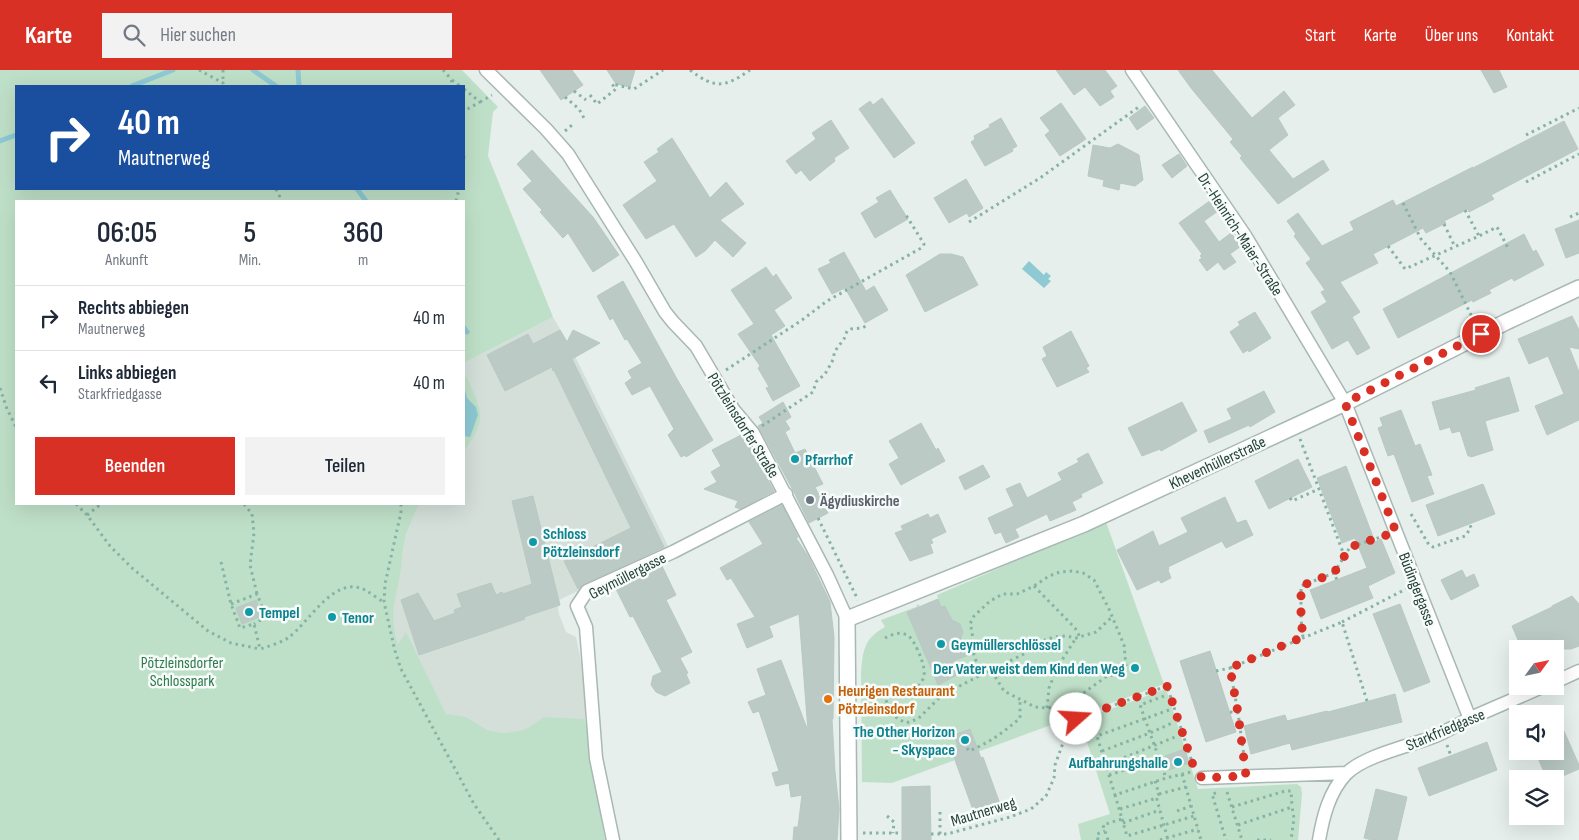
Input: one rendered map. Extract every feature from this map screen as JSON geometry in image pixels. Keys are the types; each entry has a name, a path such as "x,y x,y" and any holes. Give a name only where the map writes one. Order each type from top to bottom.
{"street":[{"name":"Pötzleinsdorfer Straße","path":"486,70 546,129 568,154 665,312 696,346 733,409 752,433 786,494 827,575 847,619 849,837"},
{"name":"Dr.-Heinrich-Maier-Straße","path":"1132,70 1246,237 1345,403"},
{"name":"Khevenhüllerstraße","path":"847,619 1084,524 1345,403 1481,334 1579,288"},
{"name":"Büdingergasse","path":"1345,403 1470,719"},
{"name":"Geymüllergasse","path":"613,840 596,758 586,627 577,606 587,592 673,552 786,494"},
{"path":"1564,678 1579,671"},
{"name":"Starkfriedgasse","path":"1319,840 1324,814 1333,792 1346,773 1366,761 1434,736 1524,695"},
{"name":"Starkfriedgasse","path":"1198,773 1246,776 1346,773"}],"path":[{"path":"199,70 224,85"},
{"path":"222,70 224,85"},
{"path":"443,70 459,85"},
{"path":"590,95 596,104 616,89 612,84 634,89 663,70"},
{"path":"690,70 703,80 713,84 729,82 750,70"},
{"path":"452,79 453,85"},
{"path":"465,90 480,102"},
{"path":"574,91 586,100"},
{"path":"465,110 491,96"},
{"path":"565,98 584,118"},
{"path":"969,222 1040,178 1151,98"},
{"path":"1526,135 1579,108"},
{"path":"566,130 572,125"},
{"path":"1526,182 1579,154"},
{"path":"1403,203 1421,239 1450,272 1481,334"},
{"path":"1465,210 1480,236"},
{"path":"1570,217 1579,213"},
{"path":"725,370 828,301 923,247 924,244 906,215"},
{"path":"1444,224 1455,247"},
{"path":"1388,246 1405,269 1497,227 1508,248"},
{"path":"760,428 812,392 816,382 825,374 832,362 834,351 844,339 847,331 868,325"},
{"path":"0,388 15,425"},
{"path":"1300,438 1344,556"},
{"path":"1290,498 1292,501 1319,489"},
{"path":"77,505 87,515 110,546 132,568 208,631 231,643 260,649 288,638 328,597 338,590 347,588 364,590 384,602"},
{"path":"87,515 100,505"},
{"path":"222,562 231,604 240,628 254,624 266,617 257,594 250,565 254,533 252,514 245,505"},
{"path":"401,505 385,584 384,602 395,651 401,669 474,804 499,840"},
{"path":"1411,514 1429,545 1433,547 1465,536 1471,528 1470,524"},
{"path":"818,518 858,600"},
{"path":"1303,637 1301,586 1334,573 1350,547 1396,532"},
{"path":"981,675 974,655 970,624 974,616 990,601 1003,594 1017,594 1060,572 1073,571 1083,573 1094,580 1113,616 1124,645 1126,667 1119,674 1107,676 1067,705 1047,708 1035,707 1004,692 990,670"},
{"path":"1334,573 1337,580"},
{"path":"1034,586 1075,628 1080,637"},
{"path":"1216,671 1230,668 1342,622 1401,591"},
{"path":"231,604 257,594"},
{"path":"885,638 894,634 906,634 912,639 924,669 924,678 918,686 909,691 884,693 894,718 906,723 918,719 942,695 1026,653 1044,640 1066,636 1076,638 1096,632 1113,616"},
{"path":"1342,622 1367,701"},
{"path":"254,624 260,649"},
{"path":"1047,708 1049,688 1057,668 1076,638"},
{"path":"916,648 921,647"},
{"path":"1230,668 1246,776"},
{"name":"Mautnerweg","path":"930,834 948,834 1001,820 1031,809 1046,796 1054,778 1055,765 1063,743 1063,735 1080,732 1076,719 1167,686 1198,773"},
{"path":"1164,696 1140,705 1166,778"},
{"path":"967,748 969,751 982,746 1004,733 1020,718 1020,700"},
{"path":"1097,736 1169,710"},
{"path":"1230,712 1238,713"},
{"path":"1102,751 1172,723"},
{"path":"1095,730 1128,838 1194,816"},
{"path":"1106,765 1175,737"},
{"path":"1109,775 1159,759"},
{"path":"1115,794 1166,778 1192,772 1198,773"},
{"path":"1182,774 1201,840"},
{"path":"1155,781 1159,794"},
{"path":"1120,809 1156,798 1159,794 1186,787"},
{"path":"1232,807 1285,791 1291,791 1294,818 1291,840"},
{"path":"1228,792 1242,840"},
{"path":"1212,794 1226,840"},
{"path":"1156,798 1168,839"},
{"path":"1177,811 1191,806"},
{"path":"1238,825 1292,808"},
{"path":"1108,840 1103,825 1160,810"},
{"path":"940,812 940,834"},
{"path":"887,816 894,822 893,833"},
{"path":"1160,840 1198,829"},
{"path":"1098,840 1097,834 1105,831"},
{"path":"849,837 902,833"},
{"path":"1257,840 1271,840"}],"shaded area":[{"path":"553,317 571,348 669,548 559,600 559,614 566,632 576,637 586,686 585,719 513,736 457,733 398,645 392,621 404,544 419,505 465,505 465,450 471,441 479,405 465,373 465,362"}],"green space":[{"name":"Pötzleinsdorfer Schlosspark","path":"0,70 462,70 498,107 493,112 488,156 553,317 465,362 465,200 15,200 15,505 419,505 405,539 395,601 393,616 398,644 406,632 446,714 466,717 487,730 503,733 528,728 544,717 585,719 605,840 0,840"},
{"path":"465,373 477,401 480,414 478,428 465,450"},
{"path":"1106,522 1164,684 892,783 862,782 862,659 868,641 885,627 881,620 916,607 918,604 920,606 908,611 908,614 938,685 961,673 955,660 966,655 960,641 963,632 960,625 952,620 945,606 941,607 937,595"},
{"path":"1166,689 1198,789 1297,784 1301,787 1302,794 1298,840 1081,840 1078,824 1110,814 1080,720"}],"water":[{"path":"1029,261 1044,275 1046,272 1051,276 1048,279 1051,281 1044,288 1022,269"},
{"path":"465,390 467,398 476,407 478,415 470,437 465,436"}],"building":[{"path":"540,70 572,70 583,85 561,100"},
{"path":"607,70 635,70 630,87 616,84"},
{"path":"1056,70 1105,70 1117,86 1110,91 1114,97 1100,106 1085,87 1074,95"},
{"path":"1178,70 1212,70 1252,118 1284,91 1295,105 1278,118 1288,135 1269,150 1293,179 1323,160 1329,170 1278,204 1240,158 1242,156 1230,142 1233,139"},
{"path":"1481,70 1499,70 1507,87 1494,93"},
{"path":"882,98 915,143 894,158 859,109 870,101 873,105"},
{"path":"1061,103 1086,139 1060,156 1045,135 1050,131 1040,118"},
{"path":"1145,106 1154,118 1137,130 1129,118"},
{"path":"1001,118 1017,146 1012,149 1013,151 985,166 971,142 975,139 974,136"},
{"path":"831,120 849,148 834,158 835,161 810,181 801,170 796,174 786,161 816,139 812,133"},
{"path":"1564,121 1578,149 1491,195 1494,199 1469,212 1468,209 1426,233 1423,228 1373,254 1378,263 1340,282 1360,312 1352,317 1370,348 1357,355 1348,340 1332,349 1311,312 1327,302 1321,292 1325,290 1306,263 1311,259 1294,236 1296,234 1287,221 1298,213 1322,246 1354,230 1350,222 1393,200 1396,206"},
{"path":"672,138 710,198 726,182 744,204 720,220 746,243 733,257 715,240 705,251 696,257 674,224 646,239 623,205 657,181 644,162 659,152 657,149"},
{"path":"1118,144 1139,155 1143,180 1135,186 1120,183 1119,190 1103,186 1104,180 1088,176 1093,145 1110,148"},
{"path":"532,150 593,217 619,255 593,272 568,233 563,238 523,189 532,181 517,164"},
{"path":"1179,154 1187,166 1172,178 1162,165"},
{"path":"966,179 983,208 969,217 967,213 949,223 934,198"},
{"path":"890,190 908,219 875,238 861,213 879,202 876,198"},
{"path":"1211,200 1218,211 1204,221 1219,242 1231,233 1241,246 1230,254 1236,262 1224,270 1218,262 1207,271 1199,260 1202,258 1200,256 1202,254 1179,223"},
{"path":"1579,220 1579,253 1566,258 1555,229"},
{"path":"1524,234 1533,252 1536,250 1544,265 1514,281 1512,278 1489,290 1491,293 1473,302 1472,300 1398,338 1383,309"},
{"path":"844,252 866,291 874,286 888,310 865,323 845,288 832,294 818,269 831,263 829,260"},
{"path":"940,254 963,257 978,285 925,312 906,275"},
{"path":"766,267 773,277 776,274 792,298 774,310 785,326 771,335 800,386 773,401 766,388 769,387 758,368 760,366 738,334 754,324 731,290"},
{"path":"623,281 713,440 686,457 685,455 681,457 668,435 674,429 650,386 632,395 625,383 632,378 628,371 642,363 627,339 625,340 613,318 610,320 597,296"},
{"path":"1255,312 1271,338 1249,352 1248,350 1243,353 1230,332 1240,325 1238,322"},
{"path":"1572,316 1579,330 1579,349 1569,347 1579,372 1579,420 1547,435 1535,406 1564,394 1548,356 1529,364 1518,339"},
{"path":"560,330 567,342 573,330 600,343 572,359 664,547 584,584 578,589 564,561 631,528 552,367 505,391 487,355 528,334 533,344"},
{"path":"1071,331 1089,366 1086,368 1089,372 1057,387 1042,359 1047,356 1043,347"},
{"path":"1509,377 1519,411 1485,421 1493,450 1471,457 1468,456 1460,431 1452,433 1450,427 1440,430 1432,402 1476,390 1475,388"},
{"path":"1264,391 1275,412 1250,427 1249,425 1209,443 1204,431 1232,419 1227,409"},
{"path":"783,402 791,417 785,421 790,429 785,432 795,453 805,449 823,484 815,487 828,513 809,523 758,426 763,423 759,417"},
{"path":"1182,402 1197,431 1161,451 1160,449 1142,456 1128,428"},
{"path":"1401,410 1415,446 1420,444 1432,475 1427,476 1434,494 1412,502 1394,454 1388,456 1378,428 1383,426 1380,418"},
{"path":"921,423 936,450 938,448 945,461 901,485 889,464 899,458 889,441"},
{"path":"743,434 774,491 740,509 735,507 738,501 704,489 717,482 711,472 721,466 712,450"},
{"path":"1088,453 1103,483 1081,494 1082,497 1072,502 1076,510 1050,521 1047,514 1015,529 1019,537 1006,543 1001,532 995,534 988,518 1014,506 1006,489 1020,483 1027,498 1062,480 1058,473 1079,462 1077,459"},
{"path":"1298,459 1312,487 1269,509 1255,481"},
{"path":"983,465 990,477 965,490 959,477"},
{"path":"1346,466 1375,542 1381,539 1395,573 1368,586 1373,598 1321,619 1310,590 1367,568 1355,538 1342,543 1317,478"},
{"path":"1483,484 1495,514 1438,536 1426,505"},
{"name":"Schloss Pötzleinsdorf","path":"533,496 560,605 419,655 401,600 418,593 434,621 455,613 454,610 462,607 457,594 491,583 496,595 532,584 512,501"},
{"path":"1225,497 1237,523 1246,520 1253,535 1226,548 1222,541 1168,567 1171,578 1161,583 1159,580 1137,590 1117,550 1153,531 1159,546 1188,532 1181,518"},
{"path":"782,505 798,537 796,538 808,556 830,602 834,637 832,719 839,809 837,840 793,840 794,827 798,827 802,795 791,797 789,783 776,786 772,773 779,771 759,711 753,713 748,702 766,695 757,669 781,660 808,731 799,614 769,626 773,637 747,648 737,624 755,617 731,578 727,580 720,568 763,544 749,522"},
{"path":"928,514 930,518 938,514 946,532 931,539 933,543 930,544 933,553 910,561 895,533 903,530 901,526"},
{"path":"662,566 676,595 666,600 692,652 680,658 688,673 686,674 690,683 665,696 656,692 651,685 653,676 662,672 633,616 630,617 615,587"},
{"path":"1462,570 1466,578 1474,574 1479,586 1451,600 1441,580"},
{"path":"1572,596 1579,604 1579,646 1564,649 1564,640 1518,640 1512,626"},
{"name":"Geymüllerschlössel","path":"938,599 941,607 945,606 952,620 960,624 963,632 960,641 967,656 955,660 961,673 938,685 907,612"},
{"name":"Tempel","path":"256,600 262,616 242,624 236,608"},
{"path":"1400,604 1430,682 1404,692 1373,614"},
{"path":"1210,651 1236,732 1206,742 1180,661"},
{"path":"1395,694 1402,722 1292,750 1290,743 1251,754 1244,726 1285,715 1287,721"},
{"path":"970,729 981,758 983,757 1003,812 977,821 951,749 958,746 954,735"},
{"path":"1564,731 1579,769 1564,776 1564,770 1543,770 1539,760 1564,760"},
{"path":"1487,742 1497,770 1429,796 1418,768"},
{"name":"Aufbahrungshalle","path":"1185,749 1189,763 1169,770 1165,756"},
{"path":"930,786 931,840 902,840 902,787"},
{"path":"1376,789 1407,797 1397,840 1372,840 1364,838"}],"waterway":[{"path":"135,85 173,70"},
{"path":"253,70 275,85"},
{"path":"298,70 299,85"},
{"path":"0,141 15,135"},
{"path":"358,190 365,200"}],"place":[{"name":"Pfarrhof","path":"795,459"},
{"name":"Ägydiuskirche","path":"810,500"},
{"name":"Schloss Pötzleinsdorf","path":"533,542"},
{"name":"Tempel","path":"249,612"},
{"name":"Tenor","path":"332,617"},
{"name":"Geymüllerschlössel","path":"941,644"},
{"name":"Der Vater weist dem Kind den Weg","path":"1135,668"},
{"name":"Heurigen Restaurant Pötzleinsdorf","path":"828,699"},
{"name":"The Other Horizon - Skyspace","path":"965,740"},
{"name":"Aufbahrungshalle","path":"1178,762"}],"route":[{"path":"1076,719 1167,686 1194,768 1202,778 1246,776 1230,668 1303,637 1301,586 1334,573 1350,547 1396,532 1345,403 1481,334"}]}
